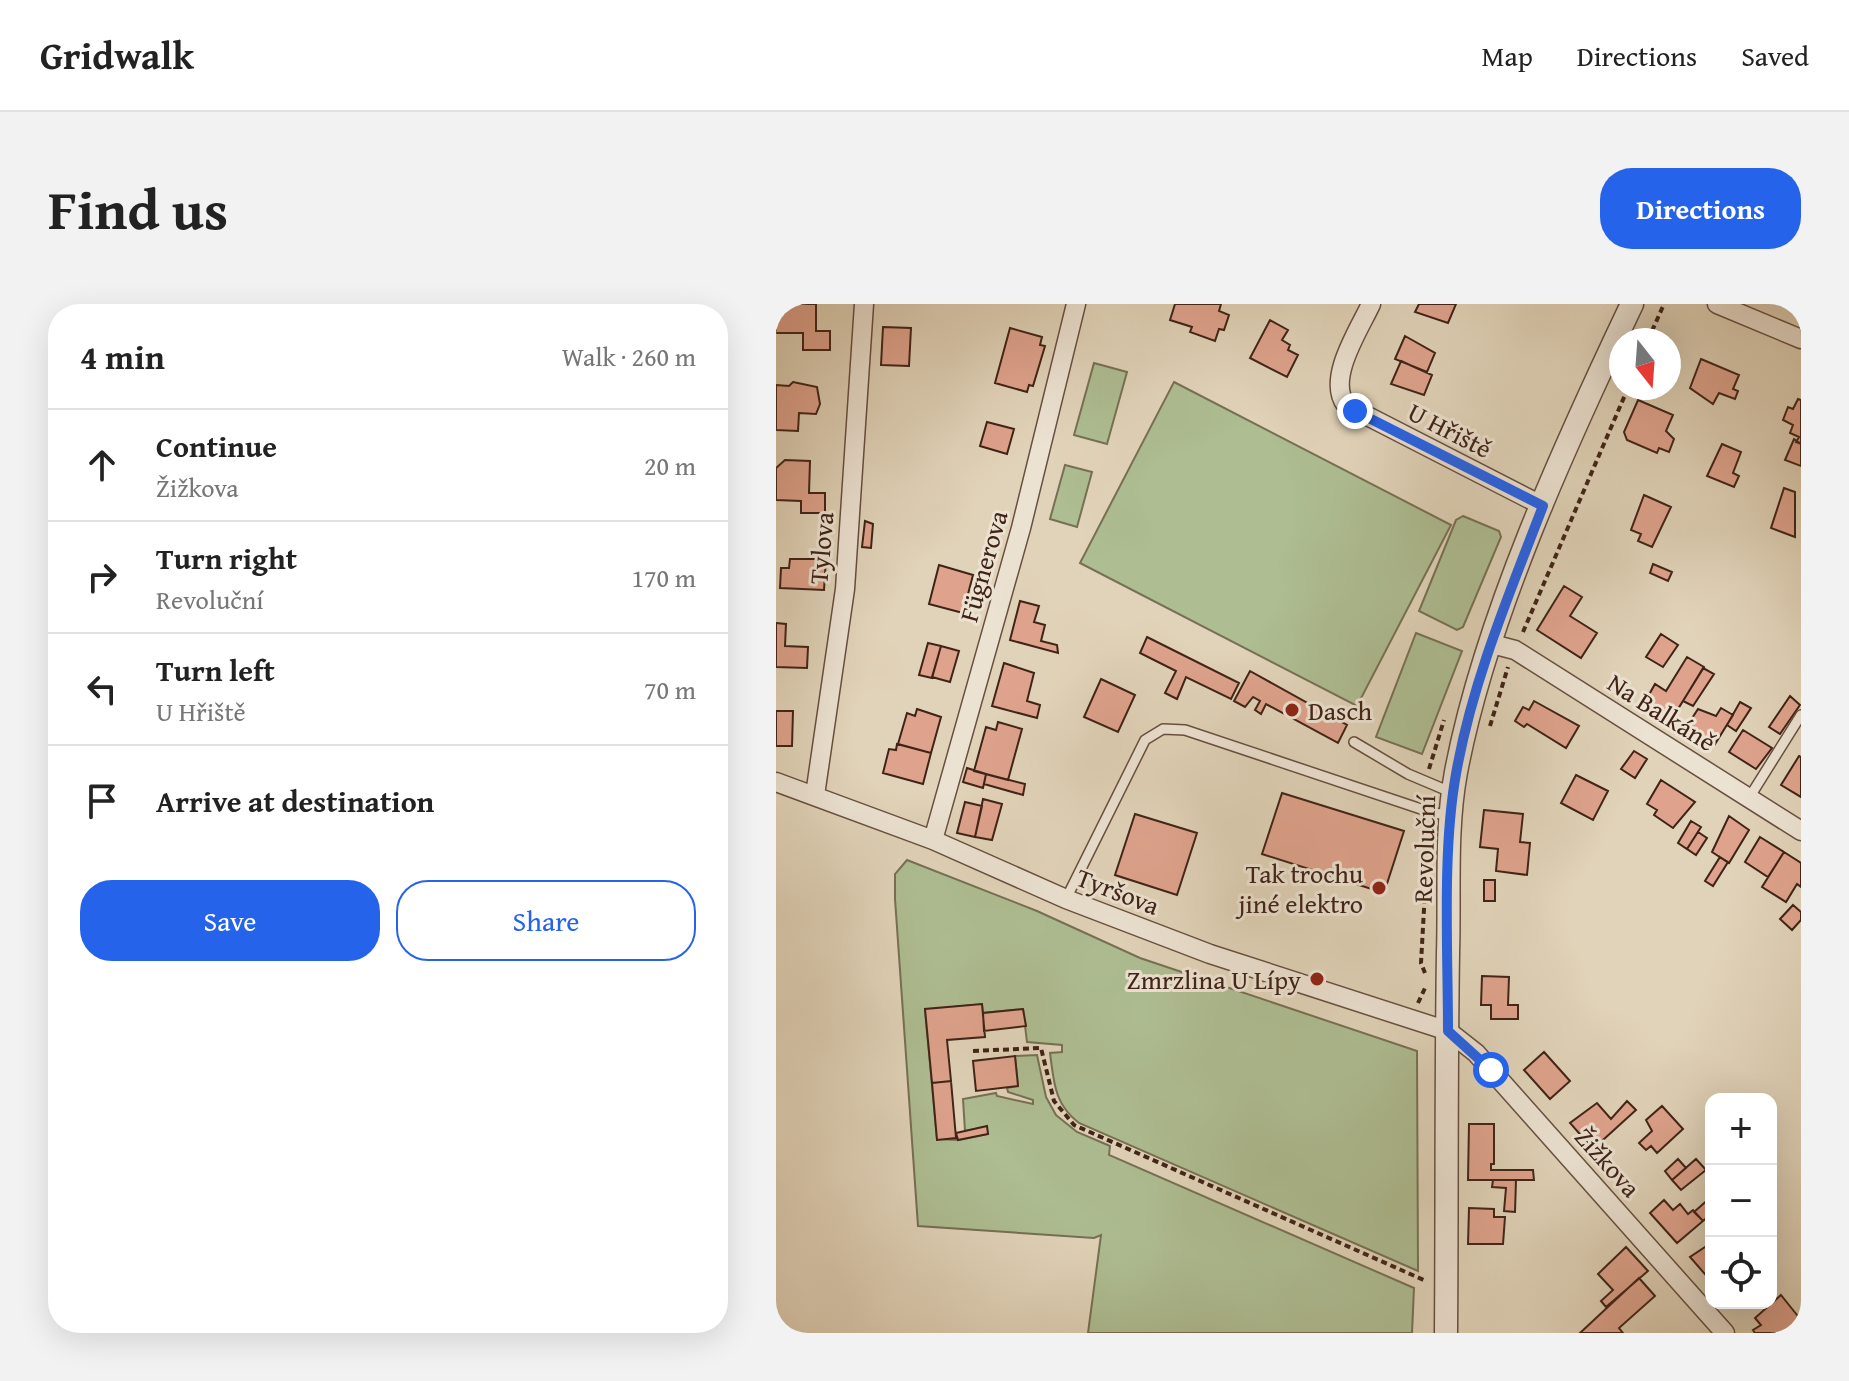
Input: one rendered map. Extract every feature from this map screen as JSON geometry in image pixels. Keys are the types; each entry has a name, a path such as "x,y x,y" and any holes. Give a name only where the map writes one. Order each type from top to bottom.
{"street":[{"name":"Tylova","path":"815,795 845,589 864,304"},
{"name":"Fügnerova","path":"933,840 1021,528 1076,304"},
{"name":"U Hřiště","path":"1371,304 1339,380 1342,400 1355,411 1543,506"},
{"name":"Revoluční","path":"1446,1333 1452,804 1462,747 1492,644 1543,506 1632,304"},
{"path":"1717,304 1801,339"},
{"name":"Na Balkáně","path":"1492,644 1515,650 1801,831"},
{"name":"Tyršova","path":"776,782 933,840 1066,899 1210,954 1448,1031"},
{"name":"Žižkova","path":"1448,1031 1476,1053 1725,1333"}],"lane":[{"path":"1749,798 1801,715"},
{"path":"1066,899 1145,740 1163,729 1185,730 1433,813 1452,804"},
{"path":"1354,742 1452,804"}],"path":[{"path":"1653,328 1664,304"},
{"path":"1520,640 1623,400"},
{"path":"1488,733 1508,667"},
{"path":"1418,1009 1418,997 1426,985 1421,963 1422,905 1427,883"},
{"path":"973,1051 1041,1048 1054,1101 1074,1125 1416,1276"}],"green space":[{"path":"1094,363 1127,372 1107,444 1074,435"},
{"path":"1174,382 1451,525 1357,706 1080,563"},
{"path":"1065,465 1092,472 1077,527 1050,519"},
{"path":"1463,516 1499,531 1501,537 1463,627 1457,630 1419,611 1456,520"},
{"path":"1416,633 1462,651 1422,754 1376,737"},
{"path":"907,860 1037,911 1140,958 1417,1051 1418,1271 1079,1123 1064,1108 1054,1083 1050,1053 1062,1052 1062,1045 1027,1042 1023,1009 983,1013 982,1004 925,1010 937,1139 958,1140 988,1134 986,1127 965,1131 963,1099 996,1093 997,1096 1033,1104 1033,1100 1008,1092 1007,1088 1018,1086 1015,1056 1037,1055 1046,1097 1056,1115 1077,1132 1110,1146 1109,1155 1414,1288 1412,1333 1088,1333 1101,1235 1094,1238 918,1226 895,899 895,874"}],"building":[{"path":"776,304 816,304 816,331 830,331 830,350 803,350 803,333 776,333"},
{"path":"1175,304 1221,304 1219,311 1229,315 1224,330 1219,329 1215,341 1190,332 1192,327 1170,320"},
{"path":"1419,304 1456,304 1448,323 1415,312"},
{"path":"1270,320 1288,330 1282,340 1290,345 1288,350 1298,355 1287,377 1250,358"},
{"path":"883,327 911,328 909,366 881,365"},
{"path":"1010,328 1042,337 1040,345 1045,346 1033,386 1029,385 1027,392 995,383"},
{"path":"1405,336 1435,353 1427,372 1395,359"},
{"path":"1701,359 1739,375 1733,389 1738,391 1735,399 1719,393 1713,404 1690,388"},
{"path":"1401,361 1432,375 1424,395 1391,384"},
{"path":"793,382 817,387 820,404 816,414 799,413 798,431 776,430 776,385 789,386"},
{"path":"1798,399 1801,400 1801,444 1796,442 1799,437 1790,433 1793,425 1783,420 1788,407 1793,409"},
{"path":"1638,400 1673,415 1666,431 1674,439 1669,452 1659,448 1657,453 1627,440 1624,432"},
{"path":"987,422 1014,429 1007,454 980,446"},
{"path":"1794,439 1801,444 1801,466 1785,460"},
{"path":"1722,444 1741,452 1733,473 1739,476 1734,487 1707,476"},
{"path":"785,460 810,461 809,493 825,493 825,513 801,513 801,501 776,500 776,468"},
{"path":"1784,488 1795,492 1795,537 1771,528"},
{"path":"1644,495 1671,507 1652,547 1638,541 1641,534 1631,530"},
{"path":"865,521 873,524 871,548 862,547"},
{"path":"790,559 826,559 824,590 780,588 781,568 789,568"},
{"path":"1653,564 1672,572 1668,581 1650,573"},
{"path":"939,565 973,575 963,613 929,604"},
{"path":"1564,586 1582,597 1570,616 1597,633 1581,658 1537,630"},
{"path":"1020,601 1039,606 1034,622 1045,625 1041,641 1057,645 1058,653 1010,640"},
{"path":"776,623 786,624 785,646 808,647 807,668 776,667"},
{"path":"1661,634 1678,645 1663,667 1646,657"},
{"path":"1147,637 1239,683 1231,699 1186,677 1177,699 1165,693 1176,671 1140,653"},
{"path":"928,643 941,646 932,678 919,675"},
{"path":"941,646 959,651 950,682 932,677"},
{"path":"1687,657 1704,667 1673,717 1646,700 1655,684 1666,691"},
{"path":"1004,663 1034,673 1027,701 1040,705 1037,718 992,706"},
{"path":"1703,668 1714,674 1693,706 1683,701"},
{"path":"1250,671 1347,725 1338,743 1266,704 1261,714 1255,710 1260,701 1253,697 1245,707 1234,701"},
{"path":"1101,679 1135,695 1118,732 1084,717"},
{"path":"1790,696 1800,705 1780,734 1769,727"},
{"path":"1534,701 1579,726 1566,748 1527,724 1524,727 1515,721 1523,707 1529,710"},
{"path":"1740,702 1751,708 1736,731 1727,725"},
{"path":"1721,708 1733,715 1715,744 1687,726 1698,709 1716,716"},
{"path":"917,709 941,717 931,753 898,744 907,713 915,716"},
{"path":"776,711 793,711 792,746 776,746"},
{"path":"998,722 1022,729 1008,780 974,771 986,727 996,730"},
{"path":"1743,730 1772,748 1756,769 1729,752"},
{"path":"897,744 931,753 923,784 883,773 889,749 896,750"},
{"path":"1634,751 1647,759 1635,778 1621,769"},
{"path":"1801,757 1801,797 1781,785"},
{"path":"967,768 986,774 983,788 963,782"},
{"path":"986,774 1025,784 1023,795 984,784"},
{"path":"1576,775 1608,791 1593,820 1561,803"},
{"path":"1661,780 1695,802 1673,828 1654,815 1657,810 1647,804"},
{"path":"1282,793 1404,831 1384,893 1262,854"},
{"path":"983,799 1002,804 992,840 975,837"},
{"path":"965,802 982,806 975,837 957,833"},
{"path":"1484,810 1523,814 1520,842 1530,843 1527,875 1496,871 1498,849 1480,847"},
{"path":"1135,814 1197,833 1177,895 1115,875"},
{"path":"1729,816 1749,830 1729,863 1712,852"},
{"path":"1691,821 1701,827 1687,849 1678,843"},
{"path":"1698,832 1707,838 1696,855 1687,849"},
{"path":"1760,837 1784,852 1768,877 1745,862"},
{"path":"1784,852 1801,863 1801,887 1797,884 1786,902 1762,887"},
{"path":"1720,857 1728,862 1713,886 1705,881"},
{"path":"1484,880 1495,880 1495,901 1484,901"},
{"path":"1793,905 1801,912 1801,920 1792,930 1780,919"},
{"path":"1482,976 1509,977 1508,1005 1518,1005 1518,1019 1491,1019 1491,1005 1481,1005"},
{"path":"982,1004 985,1037 947,1040 951,1081 932,1083 925,1009"},
{"path":"1023,1009 1026,1026 984,1031 983,1013"},
{"path":"1544,1052 1570,1081 1550,1099 1524,1070"},
{"path":"1015,1056 1018,1086 976,1091 973,1061"},
{"path":"951,1081 956,1138 937,1140 932,1083"},
{"path":"1627,1101 1636,1110 1593,1149 1570,1123 1597,1103 1611,1119"},
{"path":"1662,1106 1683,1129 1657,1153 1651,1146 1646,1150 1639,1143 1652,1131 1646,1120"},
{"path":"1469,1124 1494,1124 1494,1164 1491,1164 1491,1170 1533,1170 1534,1180 1468,1180"},
{"path":"987,1126 988,1134 958,1140 956,1133"},
{"path":"1678,1159 1686,1168 1672,1180 1665,1171"},
{"path":"1696,1159 1705,1169 1681,1190 1672,1180"},
{"path":"1493,1180 1516,1180 1515,1212 1504,1211 1506,1188 1492,1187"},
{"path":"1664,1200 1673,1210 1680,1204 1688,1214 1693,1210 1703,1221 1677,1243 1650,1213"},
{"path":"1705,1202 1705,1219 1703,1221 1694,1212"},
{"path":"1469,1208 1494,1209 1494,1217 1505,1217 1503,1244 1468,1244"},
{"path":"1626,1247 1648,1271 1606,1307 1601,1301 1613,1290 1598,1274"},
{"path":"1705,1247 1705,1274 1690,1257"},
{"path":"1639,1278 1655,1296 1619,1328 1623,1333 1580,1333"},
{"path":"1781,1295 1801,1320 1801,1333 1755,1333 1753,1330 1761,1325 1755,1318 1765,1309 1777,1309 1777,1299"}],"place":[{"name":"Dasch","path":"1292,710"},
{"name":"Tak trochu jiné elektro","path":"1379,888"},
{"name":"Zmrzlina U Lípy","path":"1317,979"}],"route":[{"path":"1355,411 1543,506 1501,619 1471,713 1456,772 1451,815 1448,1031 1476,1053 1491,1070"}]}
